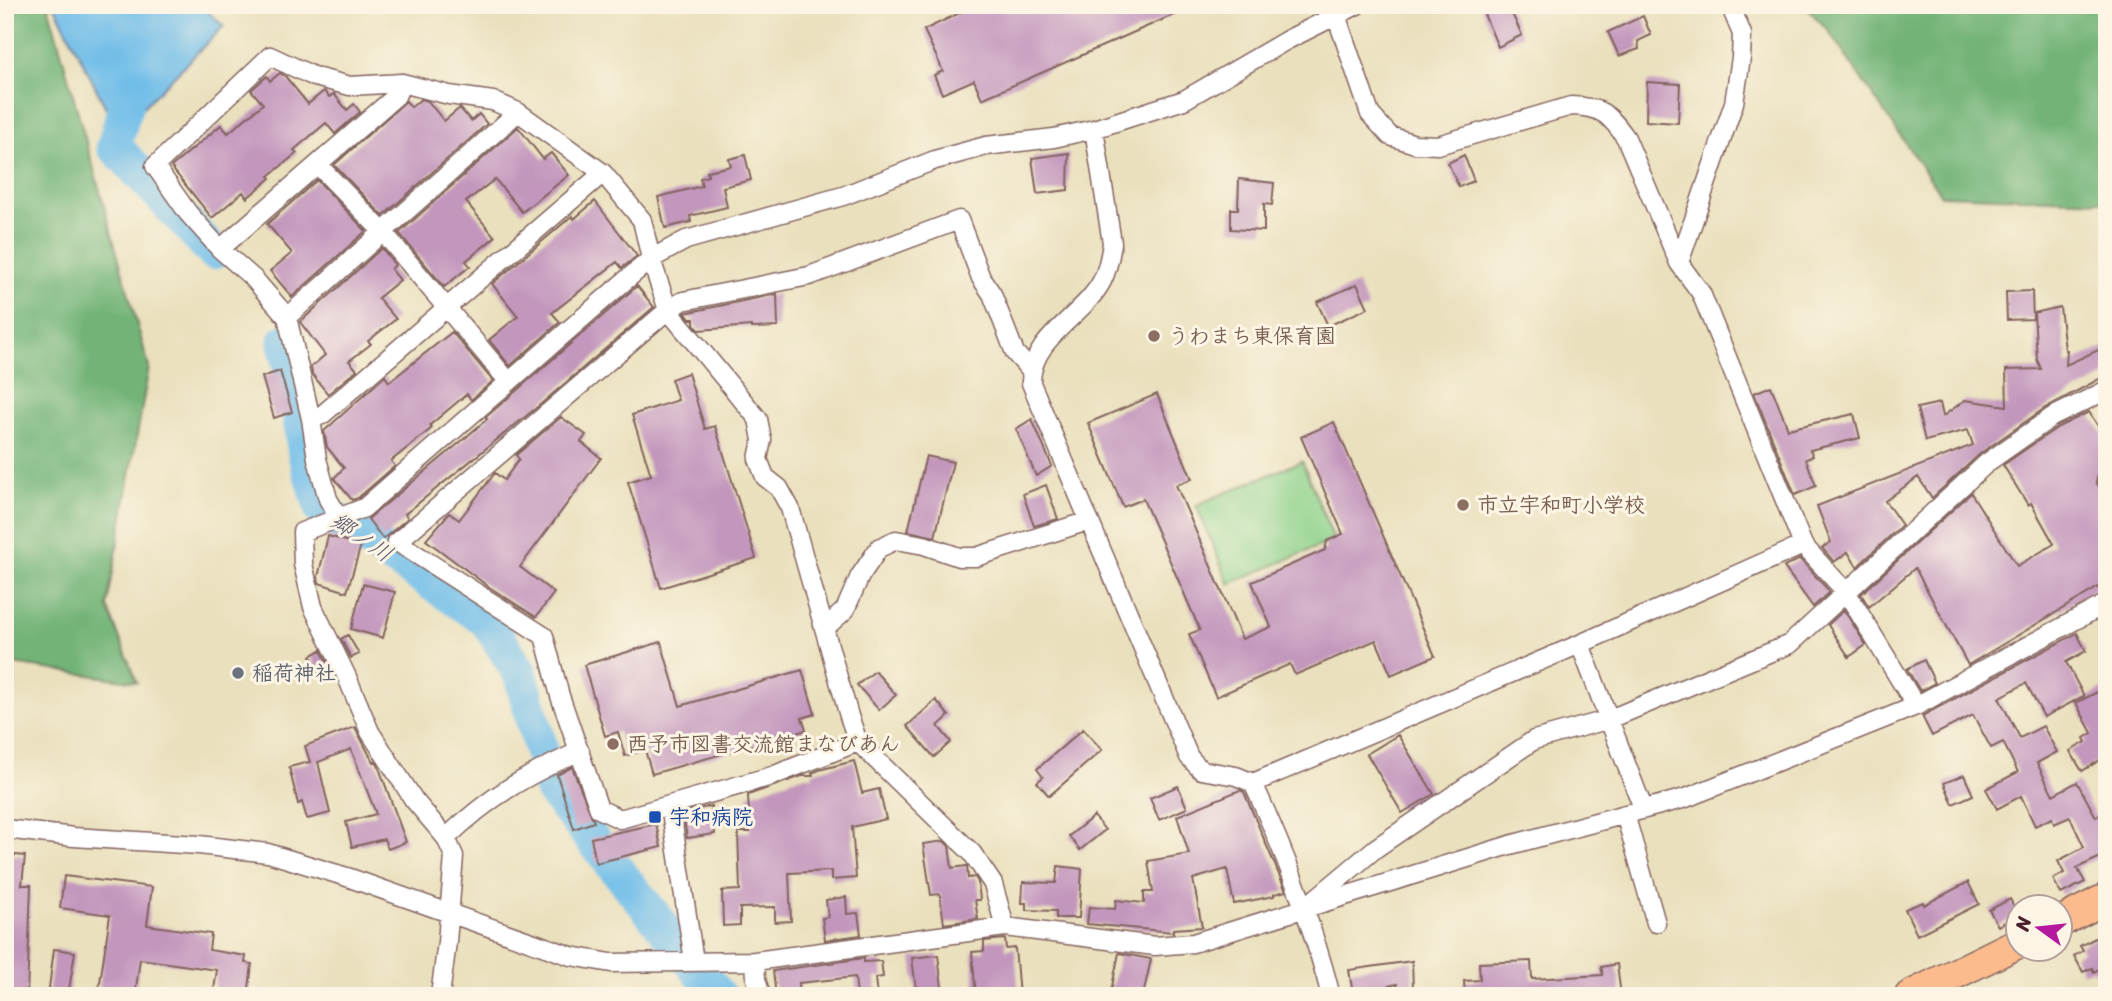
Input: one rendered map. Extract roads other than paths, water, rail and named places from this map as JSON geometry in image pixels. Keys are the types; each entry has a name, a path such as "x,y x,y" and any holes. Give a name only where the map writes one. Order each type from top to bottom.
{"highway":[{"path":"2074,915 2107,898"},
{"path":"1910,996 2004,950"}],"street":[{"path":"440,996 454,856 446,838 414,800 370,732 313,607 303,564 302,532 364,508 651,259 686,240 843,196 935,160 986,146 1054,138 1094,129 1184,100 1357,5"},
{"path":"1679,263 1734,103 1742,34 1730,5"},
{"path":"1336,15 1370,114 1390,136 1415,144 1438,145 1572,106 1605,112 1626,138 1679,263 1701,293 1803,545 1847,593 1916,706"},
{"path":"339,518 328,499 317,458 311,419 287,317 254,279 220,249 188,213 155,166 270,56 315,77 351,86 402,83 449,96 493,101 519,112 603,173 623,195 642,220 651,259 668,310 758,419 762,440 758,459 765,477 779,488 790,508 858,742 972,853 993,884 1005,927"},
{"path":"220,249 396,96 402,83"},
{"path":"287,317 519,112"},
{"path":"1094,129 1112,243 1110,262 1101,283 1041,349 1031,371 1031,383 1188,757 1201,770 1236,776 1253,783 1306,907 1331,996"},
{"path":"318,165 383,232 509,382"},
{"path":"311,419 322,415 603,173"},
{"path":"858,742 772,776 620,819 599,809 560,696 544,636 397,542 668,310 683,301 809,276 959,220 981,278 992,294 1015,353 1031,371"},
{"path":"1306,907 1376,848 1534,740 1610,719 1790,644 1988,462 2052,417 2107,390"},
{"path":"825,628 845,610 860,576 879,548 896,540 924,545 959,557 976,557 1088,521"},
{"path":"1253,783 1580,644 1803,545"},
{"path":"5,829 268,853 347,877 571,956 611,963 755,961 1005,927 1155,946 1193,943 1510,845 1686,798 1916,706 2107,603"},
{"path":"1580,644 1643,808"},
{"path":"446,838 473,813 506,789 537,770 580,751"},
{"path":"670,805 694,961"},
{"path":"1625,814 1656,923"},
{"path":"755,961 761,996"}],"water":[{"path":"54,5 200,5 224,26 118,132"}],"waterway":[{"name":"郷ノ川","path":"131,87 114,146 213,252"},
{"name":"郷ノ川","path":"285,342 305,455 322,510 486,620 520,673 552,790 719,996"}],"place":[{"name":"うわまち東保育園","path":"1154,336"},
{"name":"市立宇和町小学校","path":"1463,505"},
{"name":"稲荷神社","path":"238,673"},
{"name":"西予市図書交流館まなびあん","path":"613,744"},
{"name":"宇和病院","path":"655,817"}]}
